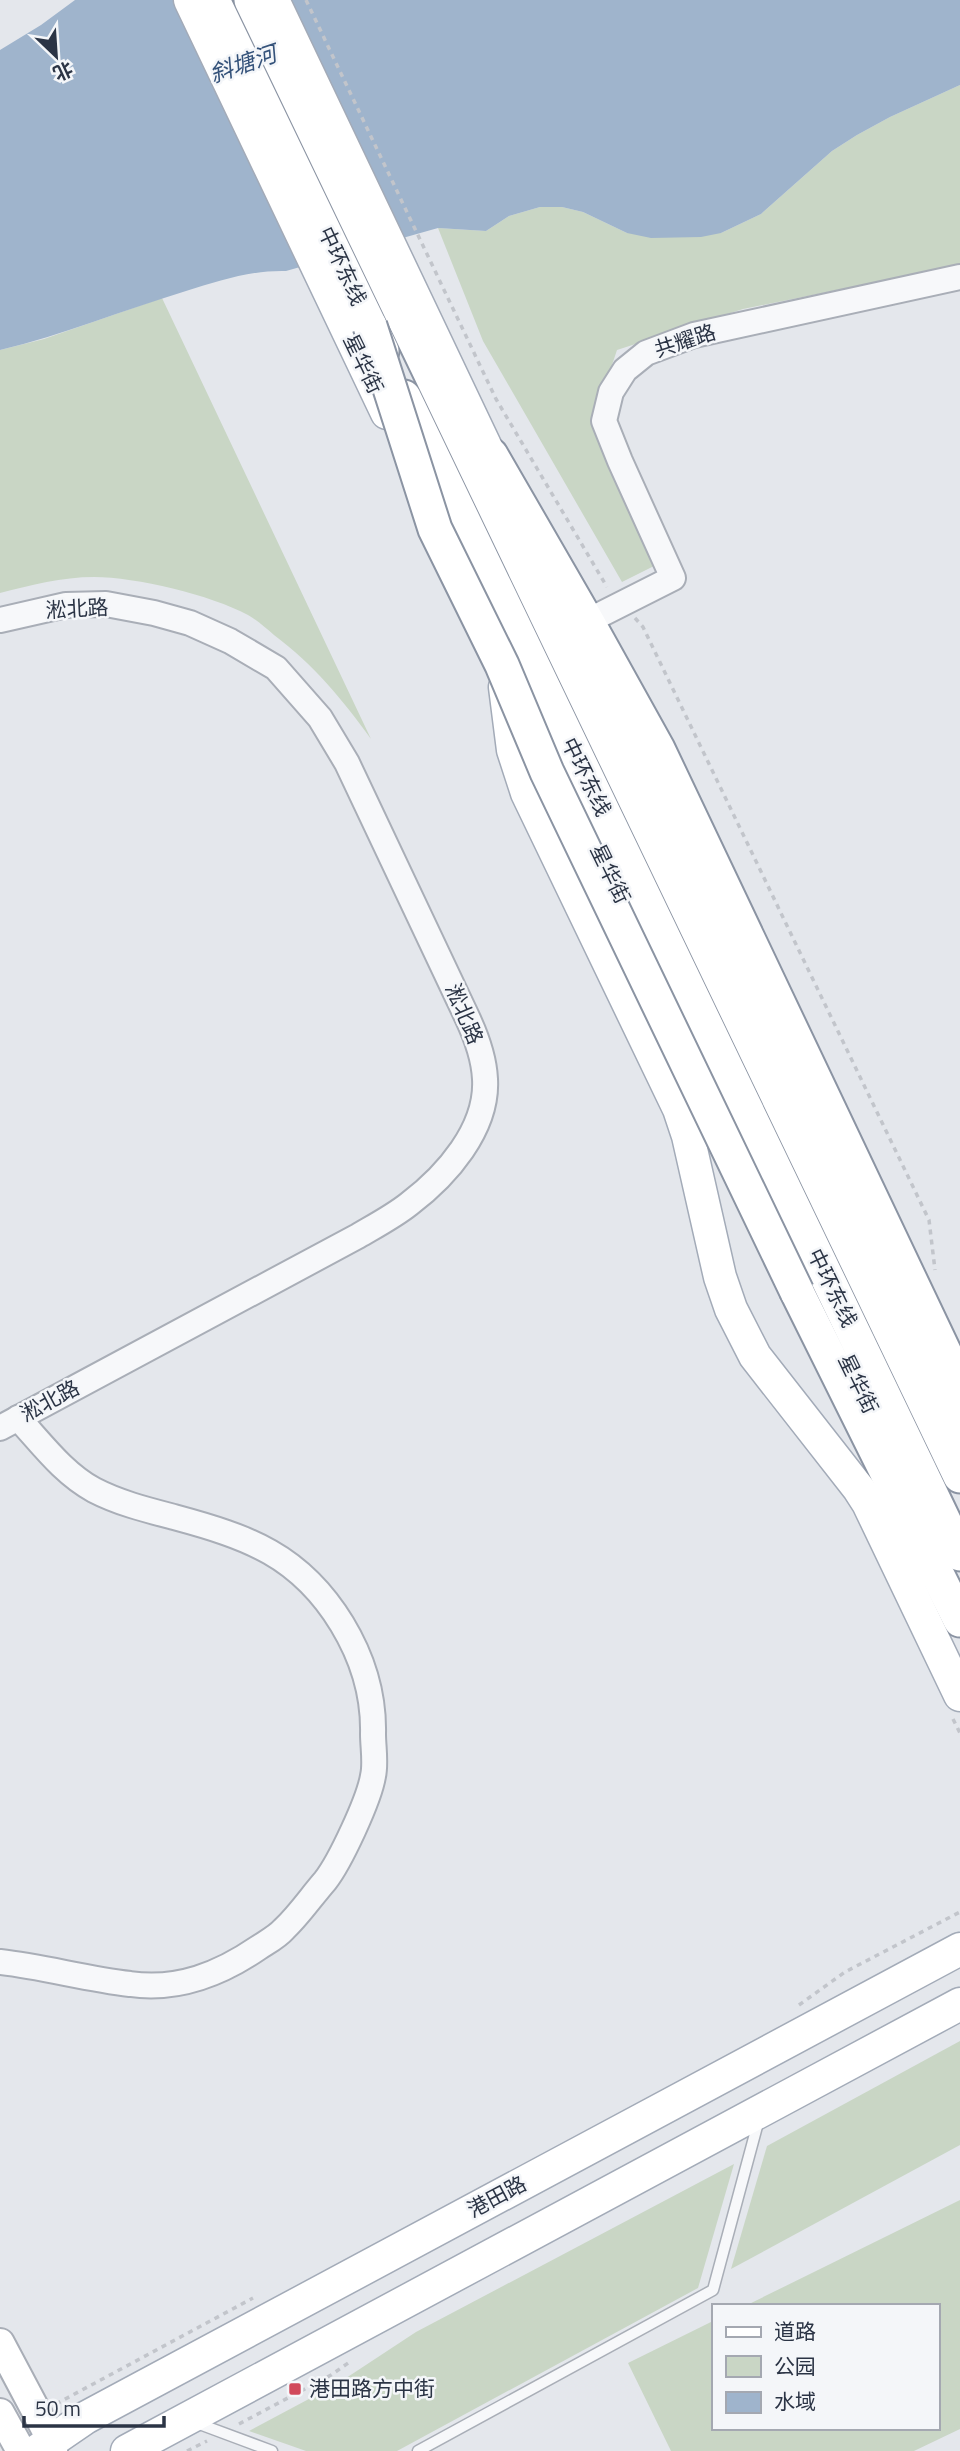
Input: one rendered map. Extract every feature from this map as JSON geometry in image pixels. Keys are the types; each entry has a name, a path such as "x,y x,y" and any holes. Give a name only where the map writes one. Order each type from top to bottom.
{"highway":[{"name":"中环东线","path":"213,0 960,1554"},
{"name":"中环东线","path":"251,0 960,1476"},
{"path":"370,326 435,529 502,665 547,772 797,1292 960,1620"},
{"path":"484,444 580,626 658,749 960,1385"}],"main road":[{"name":"星华街","path":"190,0 318,271 960,1595"},
{"path":"273,0 484,444"},
{"path":"580,626 960,1437"},
{"path":"499,644 513,750 519,771 679,1109 688,1136 720,1277 731,1309 755,1356 868,1503 960,1695"},
{"name":"港田路","path":"47,2448 85,2418 960,1949"},
{"path":"127,2451 960,2004"},
{"path":"0,2343 47,2448"},
{"path":"0,2413 21,2451"}],"street":[{"name":"共耀路","path":"580,626 673,578 604,421 611,392 625,370 646,353 694,335 960,277"},
{"name":"淞北路","path":"0,620 66,606 106,604 155,613 190,624 230,640 276,668 320,718 347,763 475,1034 486,1080 481,1109 472,1135 436,1182 407,1206 358,1236 9,1423"},
{"path":"0,1962 40,1966 131,1984 166,1985 199,1979 232,1966 283,1931 330,1875 355,1827 373,1776 373,1708 357,1649 329,1602 310,1581 288,1562 264,1547 218,1530 130,1505 95,1490 65,1471 9,1423"}],"lane":[{"path":"418,2451 713,2290 754,2145 761,2110"},
{"path":"187,2419 272,2451"}],"path":[{"path":"306,0 496,399 610,593 643,627 929,1220 935,1270"}],"green space":[{"path":"960,85 960,265 743,309 617,350 595,416 658,564 622,582 483,341 438,228 486,231 509,216 540,207 562,207 583,212 627,233 721,233 761,214 832,151 857,135"},
{"path":"162,298 371,739 338,696 302,658 258,622 232,608 173,588 111,578 58,580 0,593 0,350 44,339"},
{"path":"960,2041 960,2145 731,2269 767,2146"},
{"path":"734,2164 698,2288 397,2451 306,2451 249,2431 337,2384 416,2332"},
{"path":"960,2200 960,2429 914,2451 671,2451 628,2363 712,2321 712,2430 939,2430 939,2304 749,2304"}],"water":[{"name":"斜塘河","path":"75,0 960,0 960,85 857,135 832,151 761,214 721,233 701,237 651,238 627,233 583,212 562,207 540,207 509,216 486,231 438,228 286,271 260,272 223,280 0,350 0,50"}],"place":[{"name":"港田路方中街","path":"295,2389"}]}
